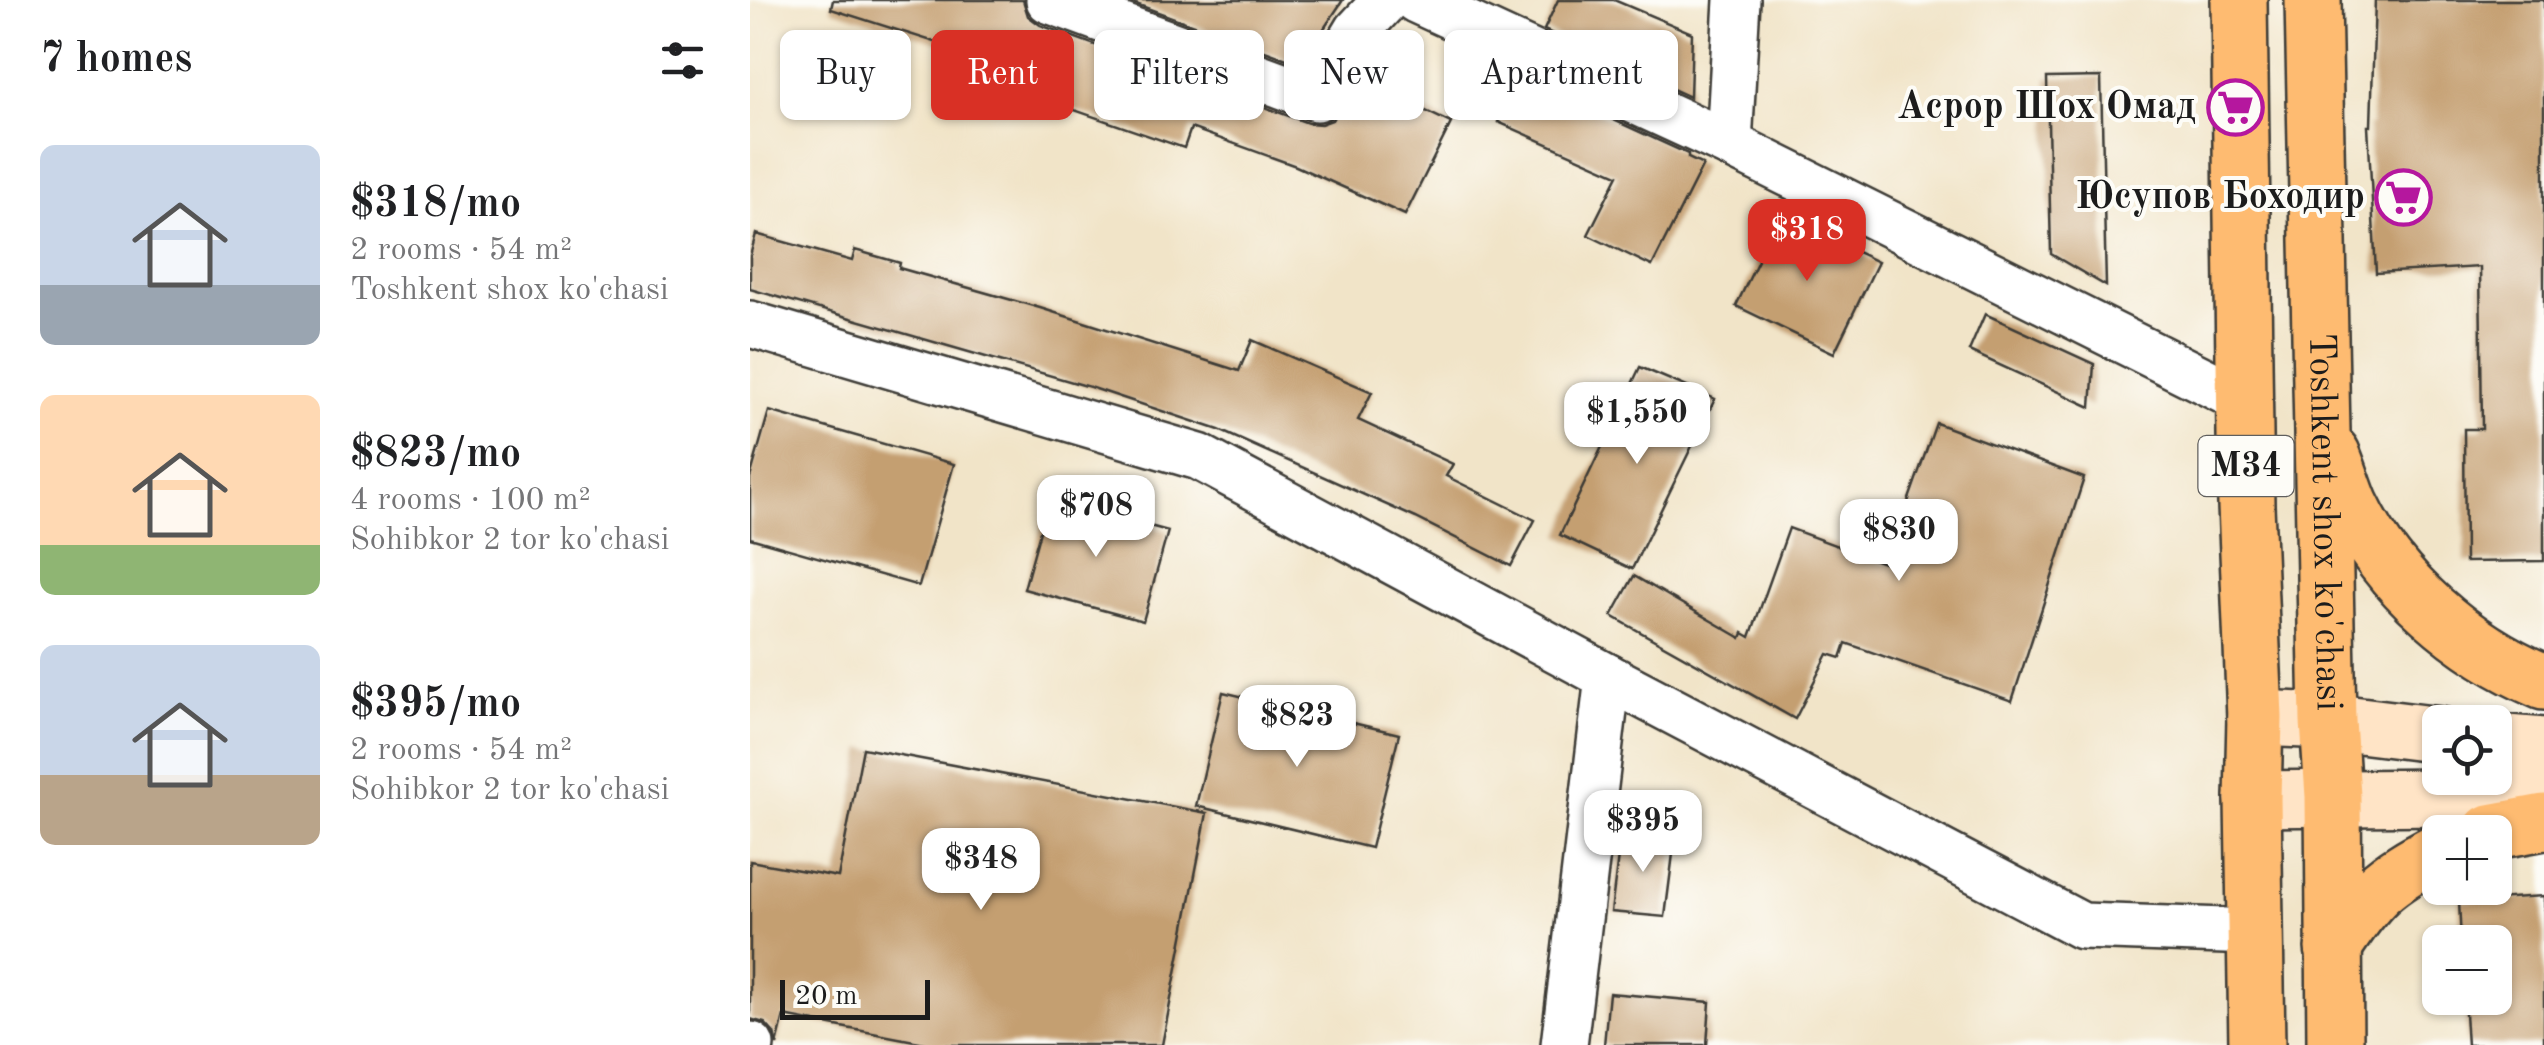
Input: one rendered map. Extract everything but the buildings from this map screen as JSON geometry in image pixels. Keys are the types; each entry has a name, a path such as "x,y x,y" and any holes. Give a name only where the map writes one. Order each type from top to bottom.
{"main road":[{"name":"Toshkent shox ko'chasi","path":"2239,0 2245,401 2256,718 2256,1045"},
{"name":"Toshkent shox ko'chasi","path":"2314,0 2328,721 2333,796 2334,1045"},
{"path":"2322,429 2351,505 2384,558 2454,631 2519,672 2544,682"},
{"path":"2256,718 2328,721 2422,733"},
{"path":"2512,743 2544,746"},
{"path":"2253,799 2544,796"},
{"path":"2512,828 2544,822"},
{"path":"2334,948 2371,892 2422,859"}],"street":[{"path":"1049,0 1317,98 1358,30 1386,0"},
{"path":"1416,0 1728,144 2245,401"},
{"path":"1728,144 1736,0"},
{"path":"750,324 1200,457 2082,926 2254,932"},
{"path":"1564,1045 1608,677"}],"place":[{"name":"Асрор Шох Омад","path":"2235,108"},
{"name":"Юсупов Боходир","path":"2404,198"}]}
